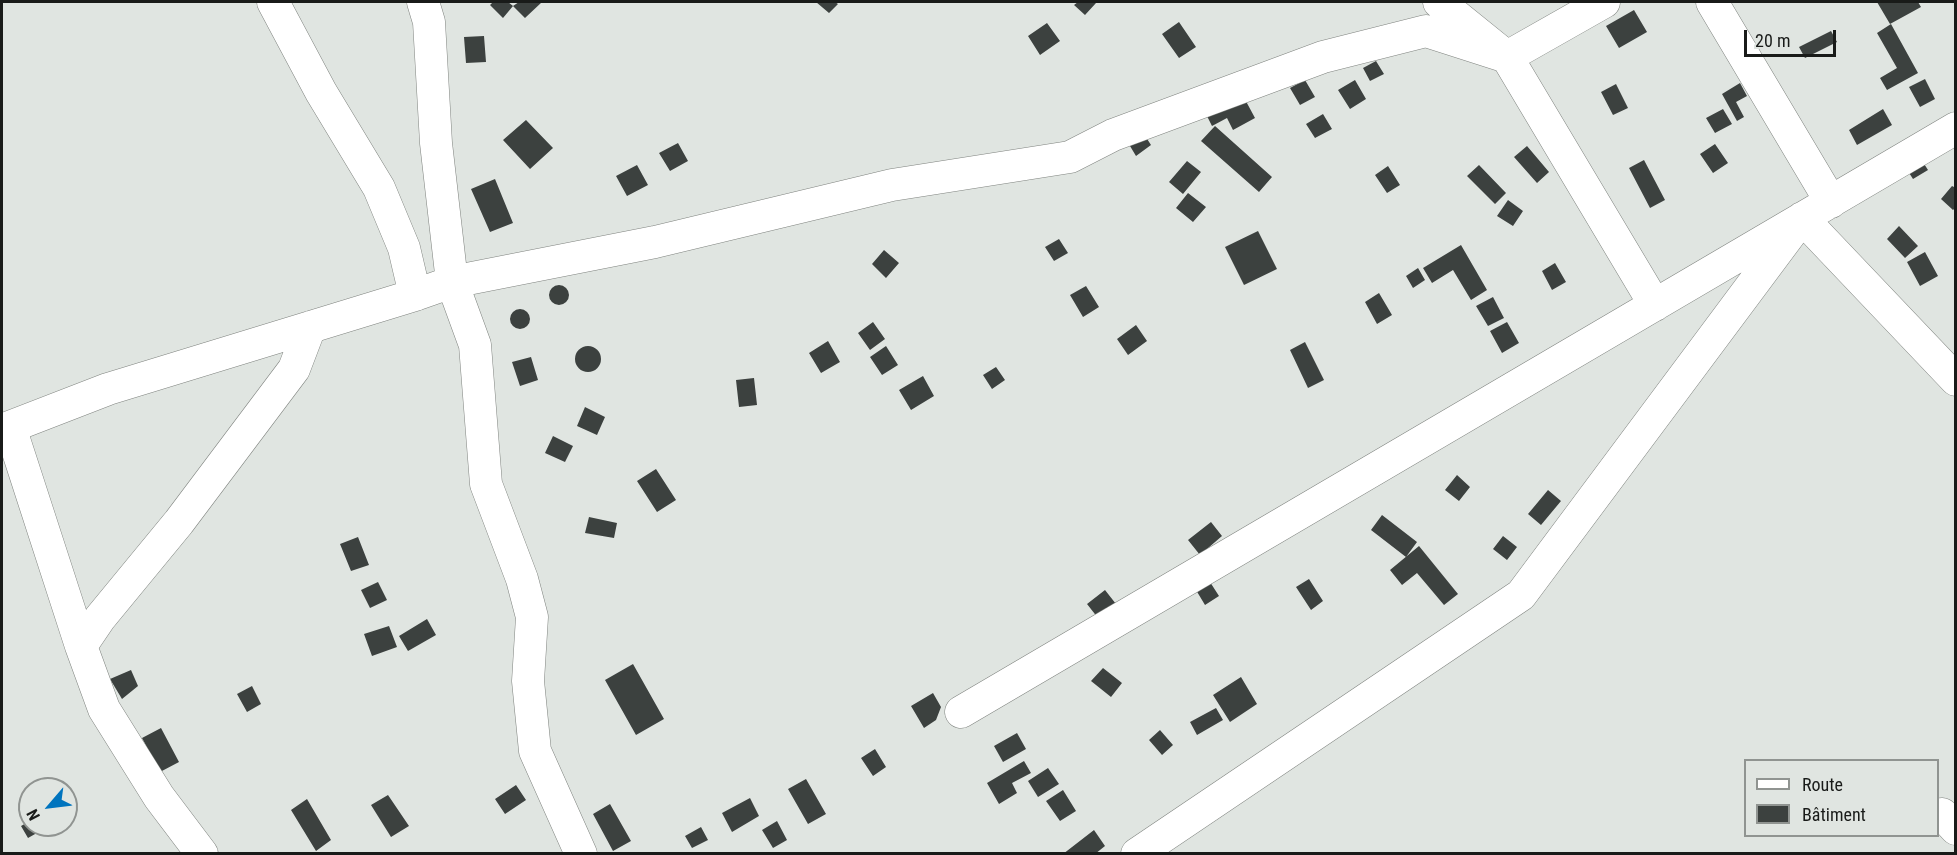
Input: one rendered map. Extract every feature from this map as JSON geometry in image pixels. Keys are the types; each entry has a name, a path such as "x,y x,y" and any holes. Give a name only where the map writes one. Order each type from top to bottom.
{"street":[{"path":"273,2 321,92 379,188 404,248 415,295"},
{"path":"423,2 429,22 436,143 452,282 475,345 486,484 522,579 532,617 528,681 535,751 581,854"},
{"path":"1439,2 1507,57 1655,305"},
{"path":"202,854 159,797 104,709 6,428 108,389 452,282 655,242 892,184 1070,157 1113,135 1323,57 1426,31 1507,57 1604,2"},
{"path":"1712,2 1831,202"},
{"path":"961,712 1956,128"},
{"path":"1802,218 1956,380"},
{"path":"1137,854 1521,595 1802,218"},
{"path":"81,646 100,618 179,522 294,369 310,327"}],"building":[{"path":"493,2 508,2 513,6 503,18 490,5"},
{"path":"519,2 542,2 525,18 513,6"},
{"path":"816,2 835,2 838,4 829,13"},
{"path":"1078,2 1096,3 1085,15 1074,5"},
{"path":"1877,2 1918,2 1921,7 1890,24"},
{"path":"1634,10 1647,32 1619,48 1606,26"},
{"path":"1179,22 1196,47 1179,58 1162,34"},
{"path":"1047,23 1060,41 1040,55 1028,36"},
{"path":"1891,24 1918,73 1887,90 1880,78 1897,68 1877,33"},
{"path":"1831,31 1837,42 1805,58 1799,47"},
{"path":"484,36 486,62 466,63 464,37"},
{"path":"1376,61 1384,74 1370,81 1363,68"},
{"path":"1925,79 1935,99 1920,107 1909,87"},
{"path":"1305,80 1315,97 1300,105 1290,88"},
{"path":"1355,80 1366,99 1350,109 1338,90"},
{"path":"1740,83 1747,96 1736,102 1744,117 1737,121 1722,94"},
{"path":"1616,84 1628,108 1613,115 1601,92"},
{"path":"1241,92 1255,118 1233,130 1227,118 1212,126 1205,112"},
{"path":"1723,109 1732,124 1715,133 1706,118"},
{"path":"1883,109 1892,125 1857,145 1849,130"},
{"path":"1323,114 1332,129 1315,138 1306,124"},
{"path":"526,120 553,148 530,169 503,140"},
{"path":"1215,126 1272,177 1259,192 1201,141"},
{"path":"1142,131 1151,145 1136,156 1127,141"},
{"path":"678,143 688,161 670,171 659,153"},
{"path":"1715,144 1728,163 1713,173 1700,154"},
{"path":"1527,146 1549,172 1537,183 1514,157"},
{"path":"1919,156 1928,170 1913,179 1904,165"},
{"path":"1644,160 1665,200 1650,208 1629,168"},
{"path":"1187,161 1201,172 1183,194 1169,182"},
{"path":"637,165 648,185 627,196 616,176"},
{"path":"1479,165 1506,193 1495,204 1467,176"},
{"path":"1388,166 1400,185 1387,193 1375,175"},
{"path":"495,179 513,223 490,232 471,189"},
{"path":"1952,186 1956,188 1956,207 1953,210 1941,199"},
{"path":"1188,193 1206,207 1193,222 1176,208"},
{"path":"1508,200 1523,211 1513,226 1497,216"},
{"path":"1899,226 1918,246 1905,258 1887,239"},
{"path":"1258,231 1277,269 1244,285 1225,247"},
{"path":"1059,239 1068,253 1054,261 1045,247"},
{"path":"1461,245 1487,290 1471,300 1453,270 1432,283 1423,268"},
{"path":"884,250 899,263 886,278 872,264"},
{"path":"1925,252 1938,276 1920,286 1907,262"},
{"path":"1555,263 1566,282 1552,290 1542,271"},
{"path":"1418,268 1425,280 1413,288 1406,276"},
{"path":"559,285 566,288 569,295 566,302 559,305 552,302 549,295 552,288"},
{"path":"1086,286 1099,307 1083,317 1070,295"},
{"path":"1379,293 1392,315 1377,324 1365,302"},
{"path":"1493,297 1504,318 1488,326 1476,306"},
{"path":"520,309 527,312 530,319 527,326 520,329 513,326 510,319 513,312"},
{"path":"873,322 885,339 870,350 858,333"},
{"path":"1507,322 1519,343 1502,353 1490,331"},
{"path":"1136,325 1147,341 1128,355 1117,339"},
{"path":"828,341 840,362 821,373 809,353"},
{"path":"1305,342 1324,380 1308,388 1290,350"},
{"path":"588,346 597,350 601,359 597,368 588,372 579,368 575,359 579,350"},
{"path":"886,346 898,365 882,375 870,357"},
{"path":"531,357 538,380 520,386 512,362"},
{"path":"996,367 1005,380 992,389 983,375"},
{"path":"923,376 934,396 911,410 899,390"},
{"path":"754,378 757,405 739,407 736,380"},
{"path":"585,407 605,417 597,435 577,426"},
{"path":"553,436 573,446 565,462 545,453"},
{"path":"656,469 676,500 657,512 637,481"},
{"path":"1457,475 1470,487 1459,501 1445,490"},
{"path":"1548,490 1561,501 1541,525 1528,514"},
{"path":"1382,515 1417,542 1406,557 1371,530"},
{"path":"589,517 617,523 614,538 585,533"},
{"path":"1211,522 1222,536 1200,555 1188,540"},
{"path":"1503,536 1517,547 1507,560 1493,549"},
{"path":"358,537 369,565 351,571 340,544"},
{"path":"1419,546 1458,594 1444,605 1417,573 1402,585 1390,570"},
{"path":"1309,579 1323,601 1311,610 1296,587"},
{"path":"378,582 387,600 370,608 361,590"},
{"path":"1210,582 1219,596 1205,605 1196,590"},
{"path":"1105,590 1116,604 1098,618 1087,604"},
{"path":"427,619 436,635 408,651 399,636"},
{"path":"389,626 397,647 372,656 364,634"},
{"path":"633,664 664,719 636,735 605,680"},
{"path":"1103,668 1122,683 1111,697 1091,681"},
{"path":"131,670 138,686 122,699 110,679"},
{"path":"1241,677 1257,704 1230,722 1213,695"},
{"path":"252,686 261,704 247,712 237,694"},
{"path":"933,693 941,707 936,720 924,728 911,706"},
{"path":"1216,708 1223,720 1197,735 1190,722"},
{"path":"161,728 179,762 160,772 142,738"},
{"path":"1160,730 1173,745 1162,755 1149,740"},
{"path":"1017,733 1026,749 1003,762 994,746"},
{"path":"875,749 886,767 873,776 861,758"},
{"path":"1024,761 1031,773 1012,783 1017,793 999,804 987,783"},
{"path":"1048,768 1059,784 1038,797 1028,781"},
{"path":"806,779 826,814 808,824 788,789"},
{"path":"516,785 526,800 505,814 495,799"},
{"path":"1063,790 1076,811 1060,821 1046,801"},
{"path":"388,795 409,826 391,837 371,805"},
{"path":"750,798 759,816 732,832 722,813"},
{"path":"307,799 331,840 316,851 291,810"},
{"path":"610,804 631,841 613,851 593,814"},
{"path":"777,821 787,840 773,848 762,830"},
{"path":"701,827 708,840 692,848 685,836"},
{"path":"1094,830 1105,846 1095,854 1063,854"}]}
